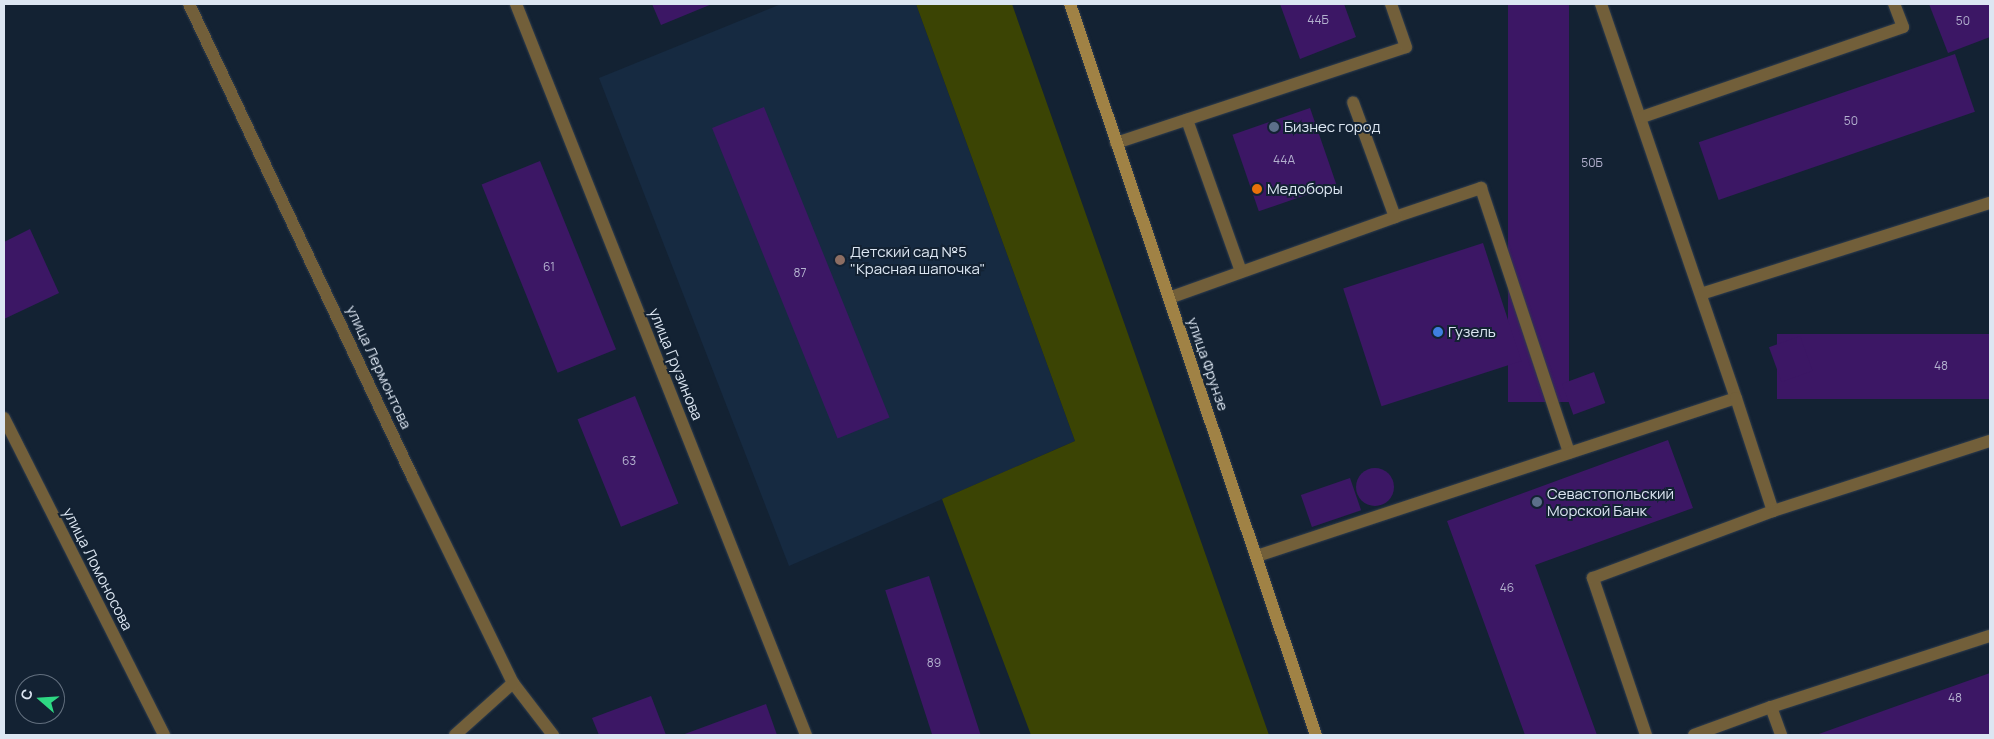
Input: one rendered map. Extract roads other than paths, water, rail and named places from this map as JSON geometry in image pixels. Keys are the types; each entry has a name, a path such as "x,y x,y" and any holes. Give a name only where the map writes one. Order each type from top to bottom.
{"main road":[{"name":"улица Фрунзе","path":"1070,4 1316,735"}],"street":[{"name":"улица Лермонтова","path":"189,4 413,478 513,683 554,735"},
{"name":"улица Грузинова","path":"516,4 806,735"},
{"path":"1116,144 1406,47 1391,4"},
{"path":"1602,4 1642,117 1773,511"},
{"path":"1642,117 1903,26 1894,4"},
{"path":"1354,102 1395,218"},
{"path":"1187,120 1241,272"},
{"path":"1169,298 1481,188 1569,454"},
{"path":"1701,294 1990,203"},
{"path":"1257,556 1736,398"},
{"name":"улица Ломоносова","path":"4,418 164,735"},
{"path":"1646,735 1593,578 1773,511 1990,441"},
{"path":"1694,735 1772,707 1990,636"},
{"path":"455,735 513,683"},
{"path":"1772,707 1781,735"}],"place":[{"name":"Бизнес город","path":"1274,127"},
{"name":"Медоборы","path":"1257,189"},
{"name":"Детский сад №5 \"Красная шапочка\"","path":"840,260"},
{"name":"Гузель","path":"1438,332"},
{"name":"Севастопольский Морской Банк","path":"1537,502"}]}
